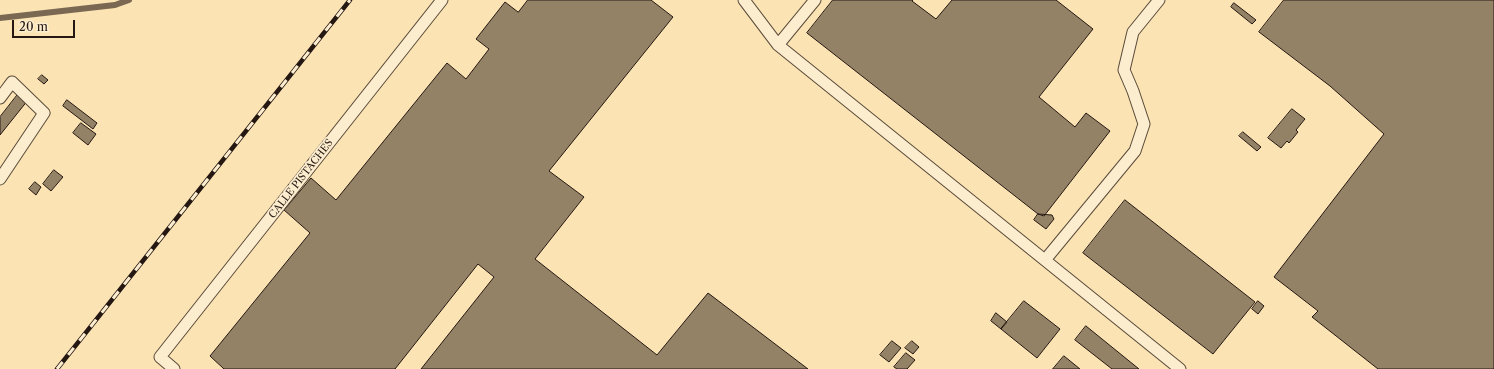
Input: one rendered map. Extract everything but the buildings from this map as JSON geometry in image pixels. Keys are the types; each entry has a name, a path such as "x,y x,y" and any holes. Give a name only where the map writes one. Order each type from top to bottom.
{"lane":[{"name":"CALLE PISTACHES","path":"174,369 160,357 442,0"},
{"path":"744,0 778,46 1180,369"},
{"path":"778,46 814,0"},
{"path":"1045,260 1135,151 1144,124 1124,70 1133,32 1159,0"},
{"path":"0,98 12,82 44,113 0,179"}],"waterway":[{"path":"0,18 115,5 129,0"}],"railway":[{"path":"57,369 350,0"}]}
